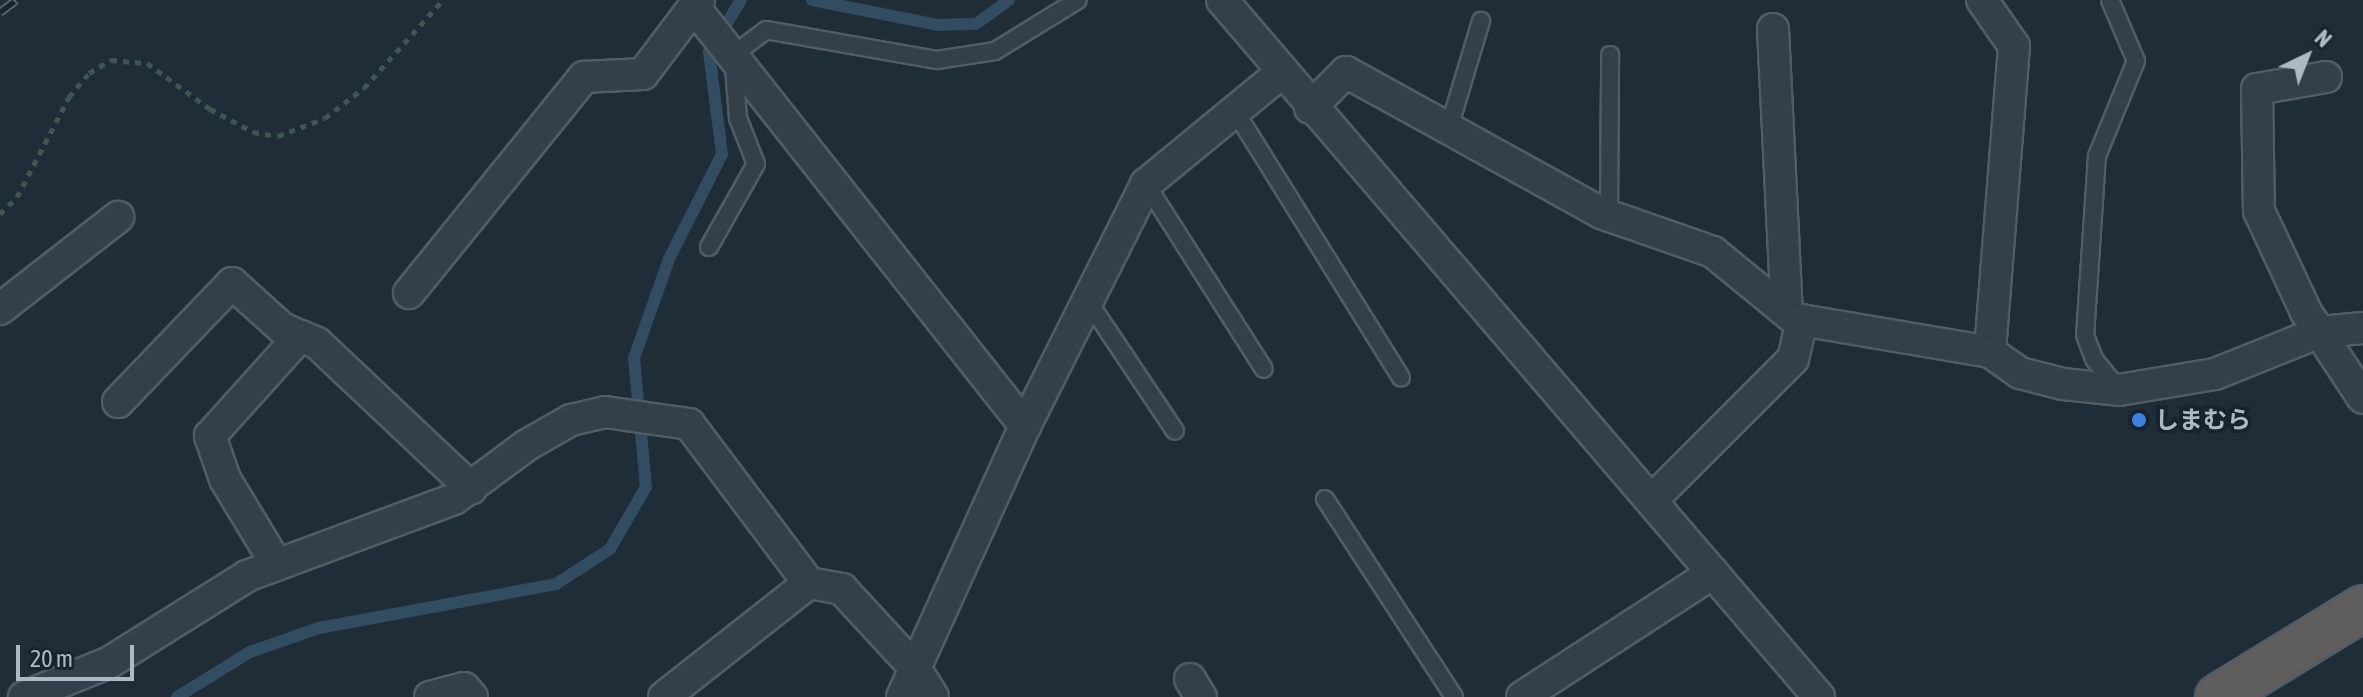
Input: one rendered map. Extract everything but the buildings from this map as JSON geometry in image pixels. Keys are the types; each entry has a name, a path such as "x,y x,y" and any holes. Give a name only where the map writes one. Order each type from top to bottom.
{"highway":[{"path":"2218,697 2363,608"}],"street":[{"path":"1222,0 1310,108 1819,697"},
{"path":"1982,0 2014,46 1990,352"},
{"path":"409,293 584,77 643,74 696,3 733,55 1025,426"},
{"path":"1651,501 1793,359 1794,316 1773,29"},
{"path":"1310,108 1346,72 1448,131 1609,216 1713,252 1794,316 1990,352 2020,373 2119,390 2215,374 2320,332 2363,328"},
{"path":"902,697 1025,426 1146,184 1281,73"},
{"path":"2326,77 2257,89 2259,211 2320,332 2363,398"},
{"path":"0,309 118,217"},
{"path":"118,402 232,283 282,328 317,343 471,488"},
{"path":"277,565 225,479 210,436 300,336"},
{"path":"24,697 110,662 247,576 471,488 527,445 571,420 605,412 689,424 809,583 842,589 915,668 933,697"},
{"path":"1522,697 1713,573"},
{"path":"664,697 809,583"},
{"path":"430,697 464,688 472,697"}],"lane":[{"path":"709,247 756,164 738,118 733,55 766,30 937,60 995,51 1078,0"},
{"path":"2110,0 2136,61 2097,156 2085,335 2094,359 2119,390"},
{"path":"1448,131 1481,21"},
{"path":"1609,216 1610,55"},
{"path":"1235,111 1401,378"},
{"path":"1146,184 1264,369"},
{"path":"1088,301 1175,431"},
{"path":"1325,499 1454,697"}],"path":[{"path":"0,214 17,197 69,97 89,73 111,60 147,63 210,109 253,132 278,136 325,118 364,88 443,0"}],"waterway":[{"path":"177,697 250,652 319,628 556,584 610,549 646,487 634,358 669,259 722,154 709,52 741,0"},
{"path":"812,0 938,25 976,24 1009,0"}],"railway":[{"path":"0,12 16,0"}],"place":[{"name":"しまむら","path":"2139,420"}]}
